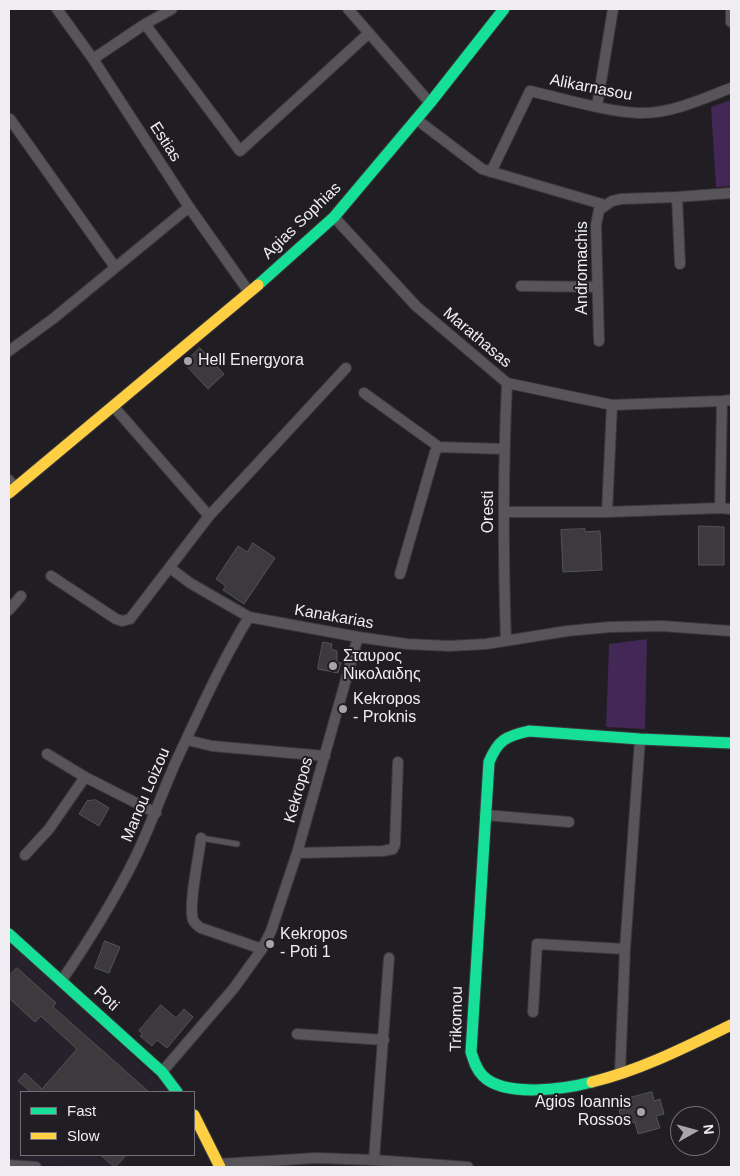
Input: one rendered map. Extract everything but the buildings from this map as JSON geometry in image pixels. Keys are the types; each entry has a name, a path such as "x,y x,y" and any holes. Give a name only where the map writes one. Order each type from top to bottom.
{"street":[{"name":"Estias","path":"57,9 93,59 190,207 249,292"},
{"path":"93,59 145,24 172,9"},
{"path":"348,9 430,102"},
{"name":"Agias Sophias","path":"11,487 114,407 281,266 334,217 430,102 504,9"},
{"path":"597,106 613,9"},
{"path":"731,9 731,22"},
{"path":"145,24 240,151 369,33"},
{"name":"Alikarnasou","path":"491,172 530,91 597,106 640,113 665,110 689,104 731,88"},
{"path":"10,119 115,267"},
{"path":"416,119 482,169 605,205"},
{"name":"Andromachis","path":"599,341 596,216 599,210 605,205 621,199 731,193"},
{"path":"677,197 680,264"},
{"path":"9,351 54,318 190,207"},
{"name":"Marathasas","path":"334,217 416,306 507,383 612,405 727,401"},
{"path":"521,286 597,287"},
{"path":"51,576 116,619 126,621 130,619 209,516 346,368"},
{"name":"Oresti","path":"506,641 504,449 507,383"},
{"path":"364,393 439,447 504,449"},
{"path":"505,512 607,512 726,508 727,401"},
{"path":"607,512 612,405"},
{"path":"114,407 209,516"},
{"path":"400,574 435,452 439,447"},
{"name":"Kanakarias","path":"170,568 190,583 249,617 358,637 430,646 467,646 567,631 610,627 662,626 731,631"},
{"path":"9,610 21,596"},
{"name":"Manou Loizou","path":"62,980 91,936 121,884 156,813 179,756 218,670 249,617"},
{"name":"Kekropos","path":"162,1072 234,988 262,949 277,916 358,637"},
{"name":"Trikomou","path":"731,743 529,731 512,735 495,748 489,762 470,1042 476,1069 488,1081 497,1086 536,1089 577,1086 655,1062 731,1025"},
{"path":"620,1073 625,949 640,739"},
{"path":"187,740 212,746 325,756"},
{"path":"47,754 156,813"},
{"path":"297,852 383,851 393,848 395,844 398,762"},
{"path":"25,855 50,829 85,776"},
{"path":"485,815 569,822"},
{"path":"201,838 192,907 193,920 202,928 262,949"},
{"name":"Poti","path":"9,934 162,1072 176,1091"},
{"path":"533,1012 538,944 625,949"},
{"path":"374,1160 389,958"},
{"path":"297,1034 384,1040"},
{"path":"195,1117 219,1166 316,1158 468,1167"},
{"path":"9,1164 36,1167"}],"lane":[{"path":"201,838 237,844"}],"shaded area":[{"path":"731,100 731,186 716,187 711,107"},
{"path":"647,639 645,729 606,727 609,644"},
{"path":"9,940 169,1091 20,1091 20,1156 129,1156 120,1167 9,1162"}],"traffic: fast":[{"path":"258,285 334,217 430,103 504,9"},
{"path":"592,1082 536,1090 506,1087 493,1083 483,1076 477,1068 471,1052 489,762 496,749 504,740 529,731 731,743"},
{"path":"9,934 162,1072 176,1091"}],"traffic: slow":[{"path":"9,493 258,285"},
{"path":"592,1082 646,1064 731,1025"},
{"path":"195,1117 220,1167"}],"place":[{"name":"Hell Energyora","path":"188,361"},
{"name":"Σταυρος Νικολαιδης","path":"333,666"},
{"name":"Kekropos - Proknis","path":"343,709"},
{"name":"Kekropos - Poti 1","path":"270,944"},
{"name":"Agios Ioannis Rossos","path":"641,1112"}]}
